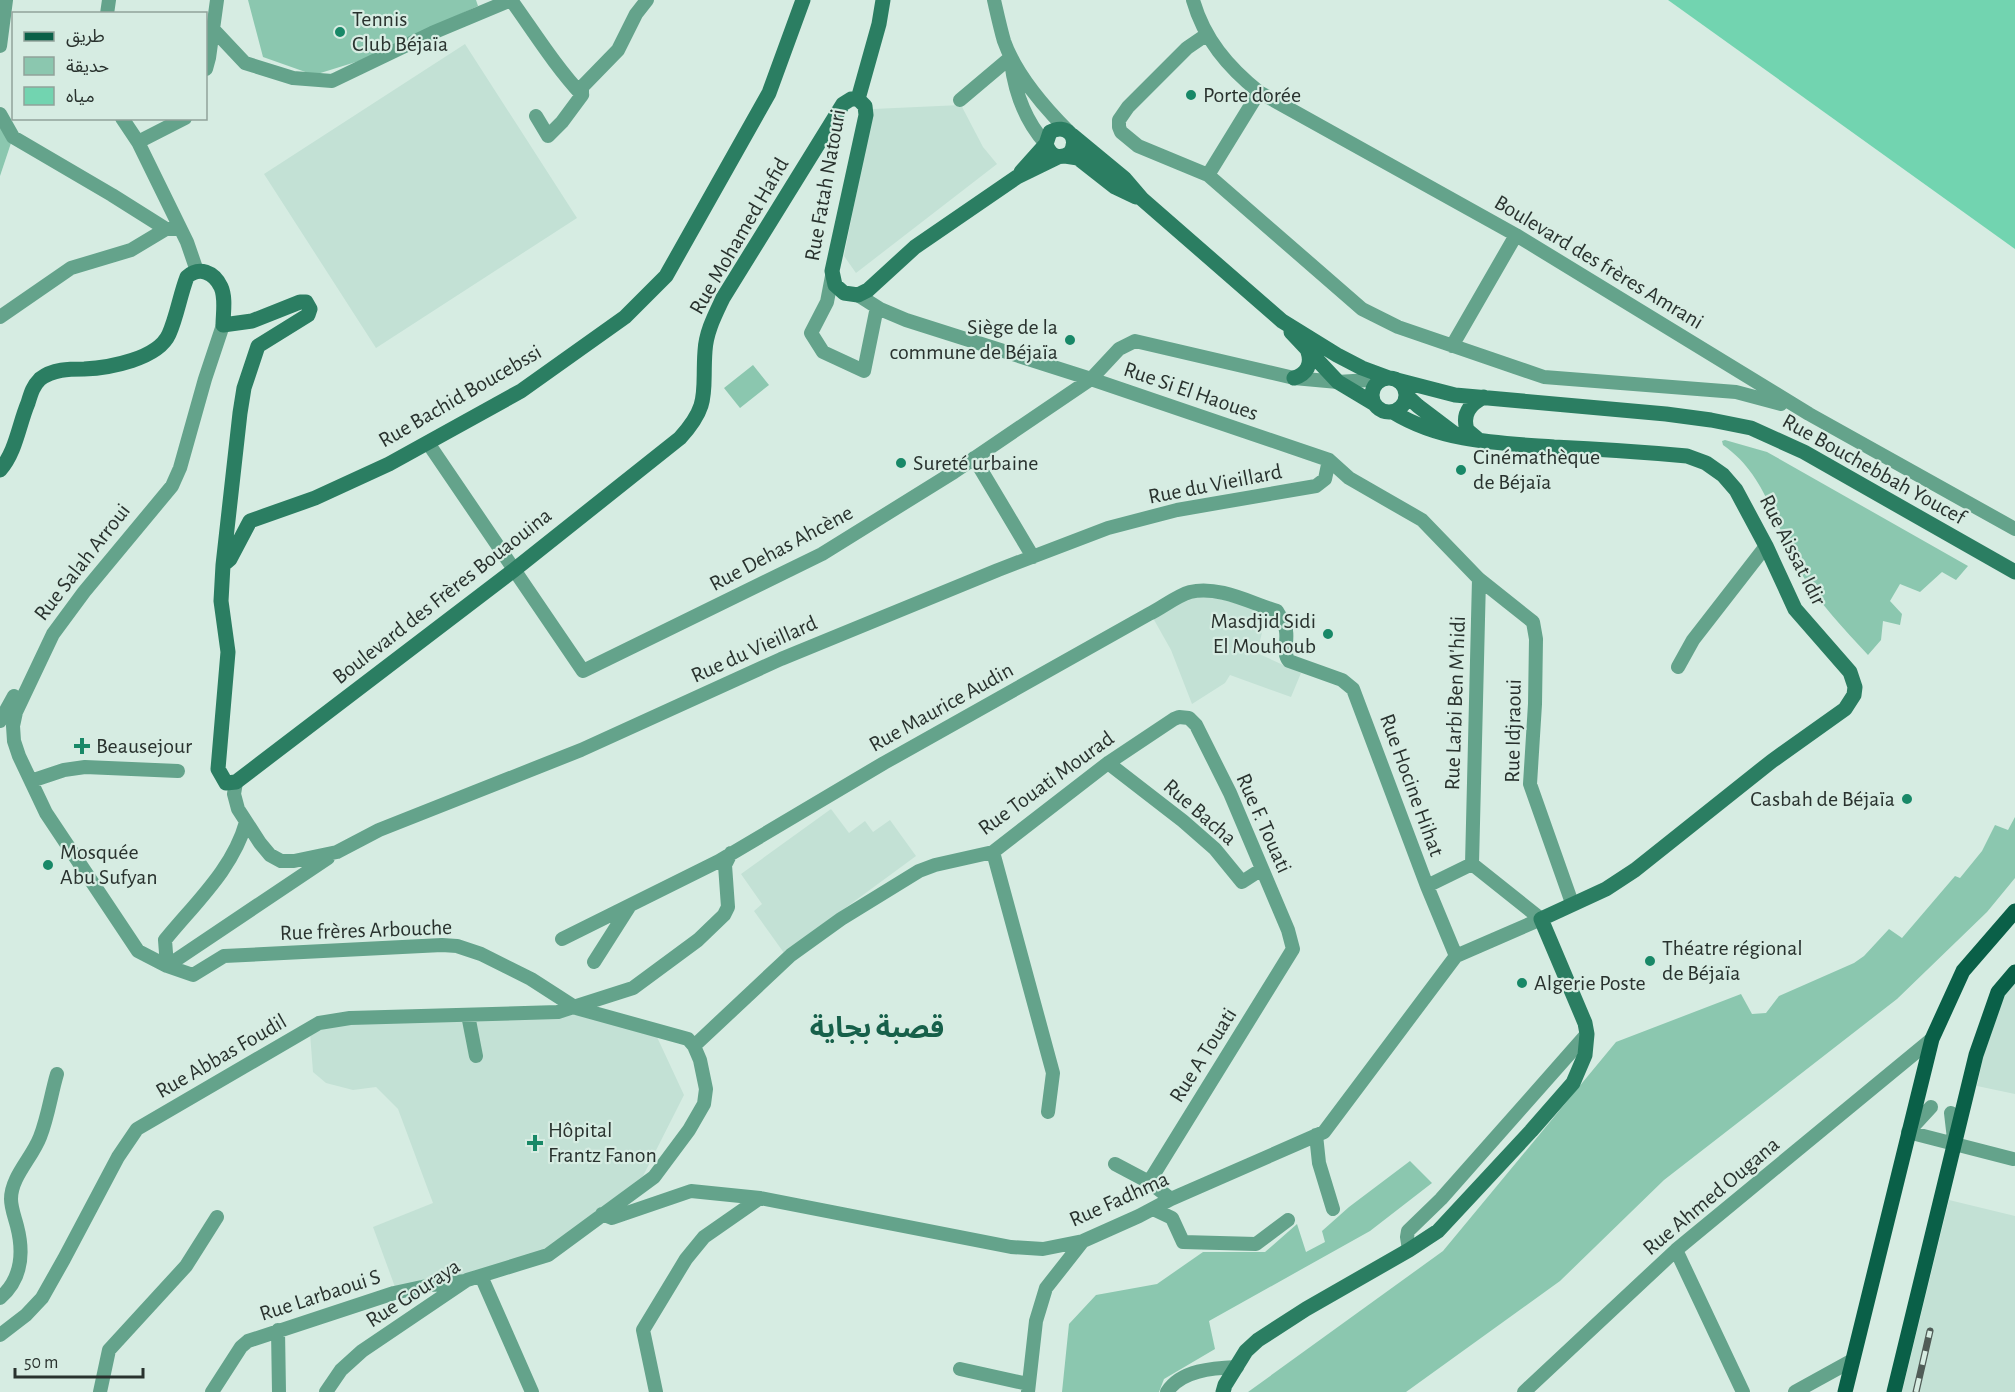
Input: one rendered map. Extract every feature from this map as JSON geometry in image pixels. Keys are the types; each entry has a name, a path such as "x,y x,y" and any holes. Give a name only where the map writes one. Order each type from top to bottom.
{"main road":[{"name":"Rue Bachid Boucebssi","path":"223,566 230,559 250,521 315,498 389,464 428,443 521,391 625,317 666,276 769,93 803,0"},
{"name":"Rue Fatah Natouri","path":"858,295 849,294 836,285 832,276 832,266 866,115 865,106 858,99 879,24 883,0"},
{"name":"Rue Mohamed Hafid","path":"675,444 700,411 703,399 706,340 714,315 723,298 838,111 848,100 858,99"},
{"path":"858,295 876,285 915,246 1017,177 1061,157 1073,148 1070,133 1056,129 1050,132 1046,144 1017,177"},
{"name":"Rue Bouchebbah Youcef","path":"1070,133 1124,178 1142,199 1282,321 1336,355 1362,368 1390,379 1455,395 1666,414 1751,428 1804,452 2015,572"},
{"path":"1046,144 1048,150 1061,157"},
{"name":"Rue Bouchebbah Youcef","path":"1061,157 1078,158 1115,187 1142,199"},
{"name":"Rue Salah Arroui","path":"194,272 203,270 210,273 221,286 224,308 223,325"},
{"path":"0,470 12,450 21,417 34,385 43,377 54,372 69,369 106,368 148,353 162,345 169,335 187,277 194,272"},
{"path":"223,325 252,321 300,302 306,302 310,309 308,315 297,323 258,346 244,388 238,423 231,508 226,528 223,566 221,601 228,652 218,769 226,783 236,782"},
{"name":"Rue Bouchebbah Youcef","path":"1282,321 1308,352 1338,382 1373,403"},
{"path":"1294,378 1300,376 1308,368 1310,357 1308,352"},
{"path":"1390,379 1403,386 1406,394 1404,403 1396,411 1382,411 1373,403 1372,391 1378,381 1390,379"},
{"name":"Rue Aissat Idir","path":"1406,394 1418,406 1460,437"},
{"name":"Rue Bouchebbah Youcef","path":"1396,411 1455,395"},
{"path":"1483,442 1471,435 1465,424 1472,404 1484,397"},
{"name":"Rue Aissat Idir","path":"1396,411 1426,428 1483,442 1687,456 1706,463 1723,475 1736,490 1766,546 1795,609 1850,672 1855,687 1850,703 1845,709 1772,761 1635,870 1606,889 1541,919"},
{"name":"Boulevard des Frères Bouaouina","path":"236,782 675,444"},
{"path":"1845,1392 1932,1040 1963,971 2015,911"},
{"path":"1223,1392 1246,1351 1258,1340 1438,1231 1531,1131 1572,1083 1585,1055 1587,1034 1582,1012 1541,919"},
{"path":"1894,1392 1976,1055 1998,992 2015,972"}],"street":[{"path":"0,46 6,0"},
{"path":"207,63 217,0"},
{"path":"213,29 245,63 293,78 332,81 432,33 511,0 561,72 582,95"},
{"path":"536,116 548,136 562,122 582,95 582,87 618,50 636,14 647,0"},
{"name":"Rue Bouchebbah Youcef","path":"994,0 1004,40 1011,57 1039,99 1070,133"},
{"name":"Boulevard des frères Amrani","path":"1193,0 1198,18 1218,52 1259,92 1516,235 1809,414 2015,529"},
{"path":"1206,34 1187,48 1128,106 1119,120 1119,127 1128,140 1138,146 1208,175 1362,309 1398,327 1544,377 1736,392 1764,398 1809,414"},
{"path":"960,100 1011,57"},
{"name":"Rue Bouchebbah Youcef","path":"1011,57 1017,89 1033,141 1028,165"},
{"path":"1208,175 1259,92"},
{"path":"0,114 13,137"},
{"path":"123,120 138,142 172,229"},
{"path":"138,142 181,120"},
{"name":"Rue Bouchebbah Youcef","path":"1029,123 1046,144"},
{"path":"0,126 13,137 172,229 187,242 194,272"},
{"path":"0,317 71,268 131,250 172,229"},
{"path":"1452,346 1516,235"},
{"path":"832,276 827,302 811,333 823,352 864,371 877,307"},
{"name":"Rue Si El Haoues","path":"858,295 877,307 906,320 1091,379 1329,460 1349,478 1422,520 1479,579"},
{"name":"Rue Salah Arroui","path":"167,966 138,951 56,829 31,781 14,741 13,726 16,712 53,634 172,486 180,468 223,325"},
{"name":"Rue Dehas Ahcène","path":"514,570 583,671 822,555 974,459 1091,379 1119,349 1135,341 1294,378"},
{"path":"1294,378 1338,382"},
{"name":"Rue Bouchebbah Youcef","path":"1338,382 1390,379"},
{"path":"428,443 514,570"},
{"path":"974,459 1033,556"},
{"name":"Rue du Vieillard","path":"236,782 234,794 238,809 270,855 280,861 294,861 337,852 379,830 581,750 781,659 1033,556 1108,528 1177,510 1316,486 1325,479 1329,460"},
{"path":"1678,667 1692,640 1766,546"},
{"name":"Rue Larbi Ben M'hidi","path":"1472,864 1479,579"},
{"name":"Rue Idjraoui","path":"1479,579 1533,622 1536,639 1535,704 1530,784 1572,903"},
{"name":"Rue Maurice Audin","path":"732,852 884,763 1190,592 1216,592 1277,611 1283,620 1286,632 1285,653 1289,662 1342,680 1348,684 1357,699"},
{"path":"0,721 24,679 34,672"},
{"name":"Rue Hocine Hihat","path":"1357,699 1427,886 1456,956"},
{"name":"Rue Touati Mourad","path":"694,1046 791,955 842,919 919,871 935,865 993,852 1108,763 1174,719 1189,718"},
{"name":"Rue F. Touati","path":"1189,718 1196,725 1230,793 1288,930 1293,949"},
{"name":"Rue Bacha","path":"1108,763 1183,820 1215,849 1242,882 1262,869"},
{"path":"31,781 64,770 85,767 178,771"},
{"path":"246,822 241,841 229,861 165,940 167,966 337,852"},
{"path":"562,939 631,906 732,852"},
{"path":"576,1008 633,988 647,980 719,921 728,907 725,865 732,852"},
{"path":"993,852 1053,1072 1048,1112"},
{"path":"1427,886 1472,864 1541,919 1456,956"},
{"path":"594,962 631,906"},
{"name":"Rue frères Arbouche","path":"167,966 193,975 224,956 457,946 481,954 509,968 576,1008 681,1035 694,1046"},
{"name":"Rue A Touati","path":"1149,1182 1293,949"},
{"name":"Rue Fadhma","path":"602,1214 612,1218 691,1191 760,1198 1011,1247 1069,1249 1171,1199 1324,1132 1456,956"},
{"path":"616,994 609,999 609,1005 613,1012 621,1018"},
{"name":"Rue Abbas Foudil","path":"0,1335 26,1315 42,1298 118,1157 137,1129 319,1023 350,1018 558,1012 576,1008"},
{"path":"468,1015 476,1056"},
{"path":"1409,1250 1408,1231 1441,1199 1587,1034"},
{"name":"Rue Ahmed Ougana","path":"1532,1389 1676,1250 1932,1040"},
{"name":"Rue Gouraya","path":"326,1392 341,1370 362,1351 474,1278 548,1256 654,1177 689,1130 704,1104 706,1089 700,1060 694,1046"},
{"path":"0,1298 10,1290 17,1278 21,1262 22,1243 10,1201 13,1183 28,1162 40,1136 57,1074"},
{"path":"1931,1107 1908,1132 2014,1160"},
{"path":"1952,1113 1954,1144"},
{"path":"1316,1135 1319,1163 1333,1209"},
{"path":"1115,1164 1149,1182 1171,1199"},
{"path":"656,1392 643,1330 674,1277 704,1237 760,1198"},
{"path":"1153,1209 1172,1218 1183,1242 1256,1245 1288,1220"},
{"path":"100,1392 109,1350 186,1266 218,1217"},
{"path":"960,1369 1028,1388 1036,1321 1047,1288 1069,1249"},
{"path":"1676,1250 1743,1392"},
{"path":"474,1278 530,1389 516,1392"},
{"name":"Rue Larbaoui S","path":"212,1392 241,1347 248,1341 394,1293 474,1278"},
{"path":"278,1330 279,1392"},
{"path":"1795,1392 1853,1360"},
{"path":"1167,1392 1177,1381 1191,1374 1210,1368 1237,1367"}],"shaded area":[{"path":"465,44 577,218 376,348 264,174"},
{"path":"961,105 983,147 997,164 856,273 844,256 873,109"},
{"path":"1206,595 1267,612 1257,653 1301,673 1291,697 1230,675 1225,683 1192,704 1171,650 1153,618 1189,598"},
{"path":"831,809 849,833 865,821 873,832 890,820 916,856 784,953 754,911 762,904 741,874"},
{"path":"2015,983 2015,1094 1977,1086 1983,1057 2004,996"},
{"name":"Hôpital Frantz Fanon","path":"578,1015 657,1037 684,1095 643,1176 546,1250 464,1274 395,1287 373,1227 433,1203 398,1109 376,1087 353,1090 326,1083 313,1072 310,1033 320,1026"},
{"path":"1949,1200 2015,1216 2015,1392 1902,1392"}],"green space":[{"name":"Tennis Club Béjaïa","path":"248,0 476,0 478,6 359,61 314,75 263,57"},
{"path":"0,126 13,137 0,176"},
{"path":"753,365 769,385 740,408 724,388"},
{"path":"1722,441 1767,452 1968,566 1956,580 1942,572 1920,592 1900,584 1890,601 1902,614 1900,625 1883,621 1881,640 1868,655 1832,616 1808,584 1792,556 1761,487 1751,472 1723,445"},
{"path":"2015,817 2015,878 1987,912 1897,999 1664,1180 1560,1281 1406,1392 1248,1392 1443,1251 1616,1042 1741,994 1752,1014 1766,1013 1779,996 1854,963 1864,956 1889,929 1902,938 1955,876 1960,878 1982,851 1995,825 2008,830"},
{"path":"1410,1161 1432,1183 1370,1231 1209,1321 1215,1349 1164,1379 1159,1392 1062,1392 1069,1324 1096,1295 1157,1284 1203,1252 1265,1252 1297,1224 1306,1252 1325,1242 1322,1231 1349,1207"}],"water":[{"path":"1668,0 2015,0 2015,249"}],"railway":[{"path":"1916,1392 1930,1331"}],"place":[{"name":"Tennis Club Béjaïa","path":"340,32"},
{"name":"Porte dorée","path":"1191,95"},
{"name":"Siège de la commune de Béjaïa","path":"1070,340"},
{"name":"Sureté urbaine","path":"901,463"},
{"name":"Cinémathèque de Béjaïa","path":"1461,470"},
{"name":"Masdjid Sidi El Mouhoub","path":"1328,634"},
{"name":"Beausejour","path":"82,746"},
{"name":"Casbah de Béjaïa","path":"1907,799"},
{"name":"Mosquée Abu Sufyan","path":"48,865"},
{"name":"Théatre régional de Béjaïa","path":"1650,961"},
{"name":"Algerie Poste","path":"1522,983"},
{"name":"Hôpital Frantz Fanon","path":"535,1143"}],"district":[{"name":"قصبة بجاية","path":"877,1029"}]}
